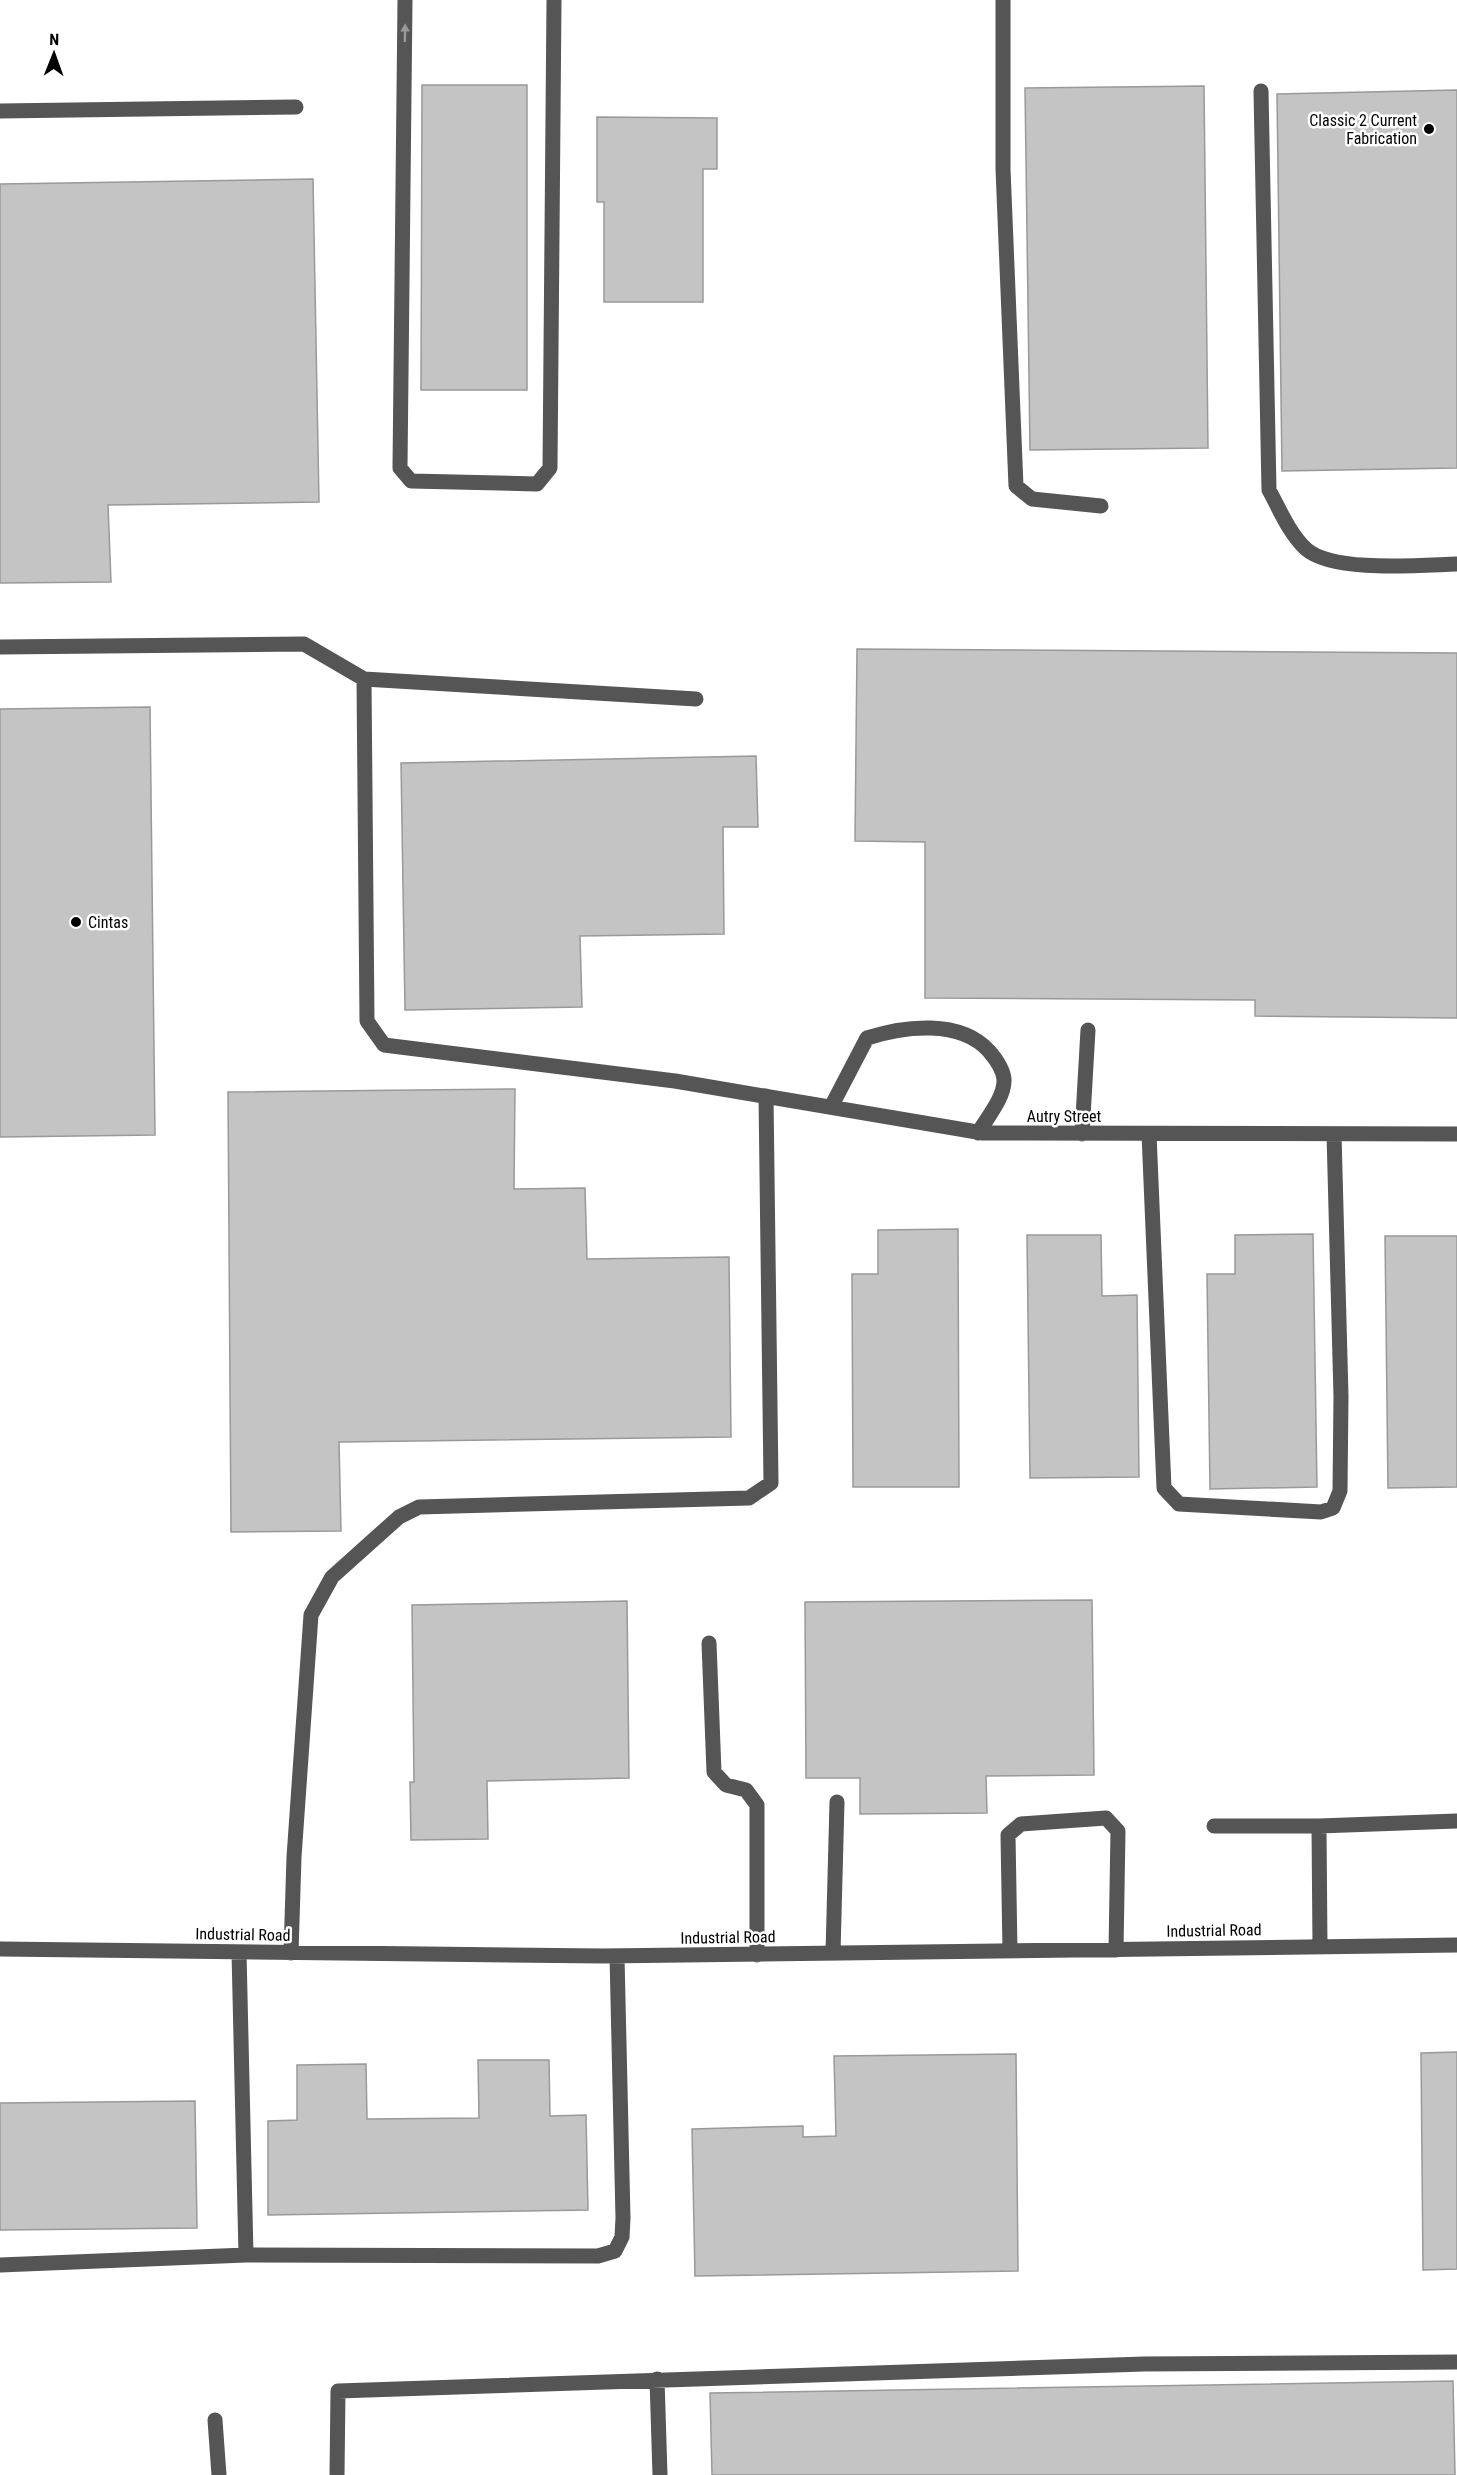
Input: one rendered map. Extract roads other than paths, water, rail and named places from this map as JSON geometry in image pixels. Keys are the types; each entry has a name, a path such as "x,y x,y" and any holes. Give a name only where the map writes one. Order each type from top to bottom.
{"street":[{"path":"405,0 400,468 411,482 537,484 550,468 554,0"},
{"path":"1003,0 1003,170 1016,486 1032,499 1101,506"},
{"path":"1261,91 1269,490 1290,531 1308,550 1335,562 1378,565 1457,564"},
{"path":"0,111 296,107"},
{"path":"0,647 304,644 364,679 696,699"},
{"name":"Autry Street","path":"364,679 367,1021 384,1045 675,1081 978,1133 1457,1134"},
{"path":"831,1107 867,1038 891,1030 948,1029 983,1044 996,1058 1004,1078 1001,1094 978,1133"},
{"path":"1083,1134 1088,1030"},
{"path":"291,1953 294,1857 311,1615 332,1577 399,1517 419,1507 749,1498 771,1483 766,1096"},
{"path":"1149,1134 1164,1488 1179,1503 1321,1512 1333,1508 1340,1491 1341,1396 1334,1134"},
{"path":"709,1643 714,1772 726,1785 746,1790 757,1805 757,1955"},
{"path":"833,1953 837,1802"},
{"path":"1010,1951 1008,1835 1021,1824 1106,1818 1118,1831 1116,1950"},
{"path":"1214,1826 1318,1826 1457,1821"},
{"path":"1318,1826 1320,1947"},
{"name":"Industrial Road","path":"0,1949 617,1956 1457,1945"},
{"path":"239,1952 246,2255"},
{"path":"0,2265 246,2255 598,2256 615,2251 622,2237 623,2218 617,1956"},
{"path":"337,2475 338,2391 1144,2364 1457,2362"},
{"path":"657,2379 660,2475"},
{"path":"215,2421 219,2475"}],"place":[{"name":"Classic 2 Current Fabrication","path":"1429,129"},
{"name":"Cintas","path":"76,922"}]}
